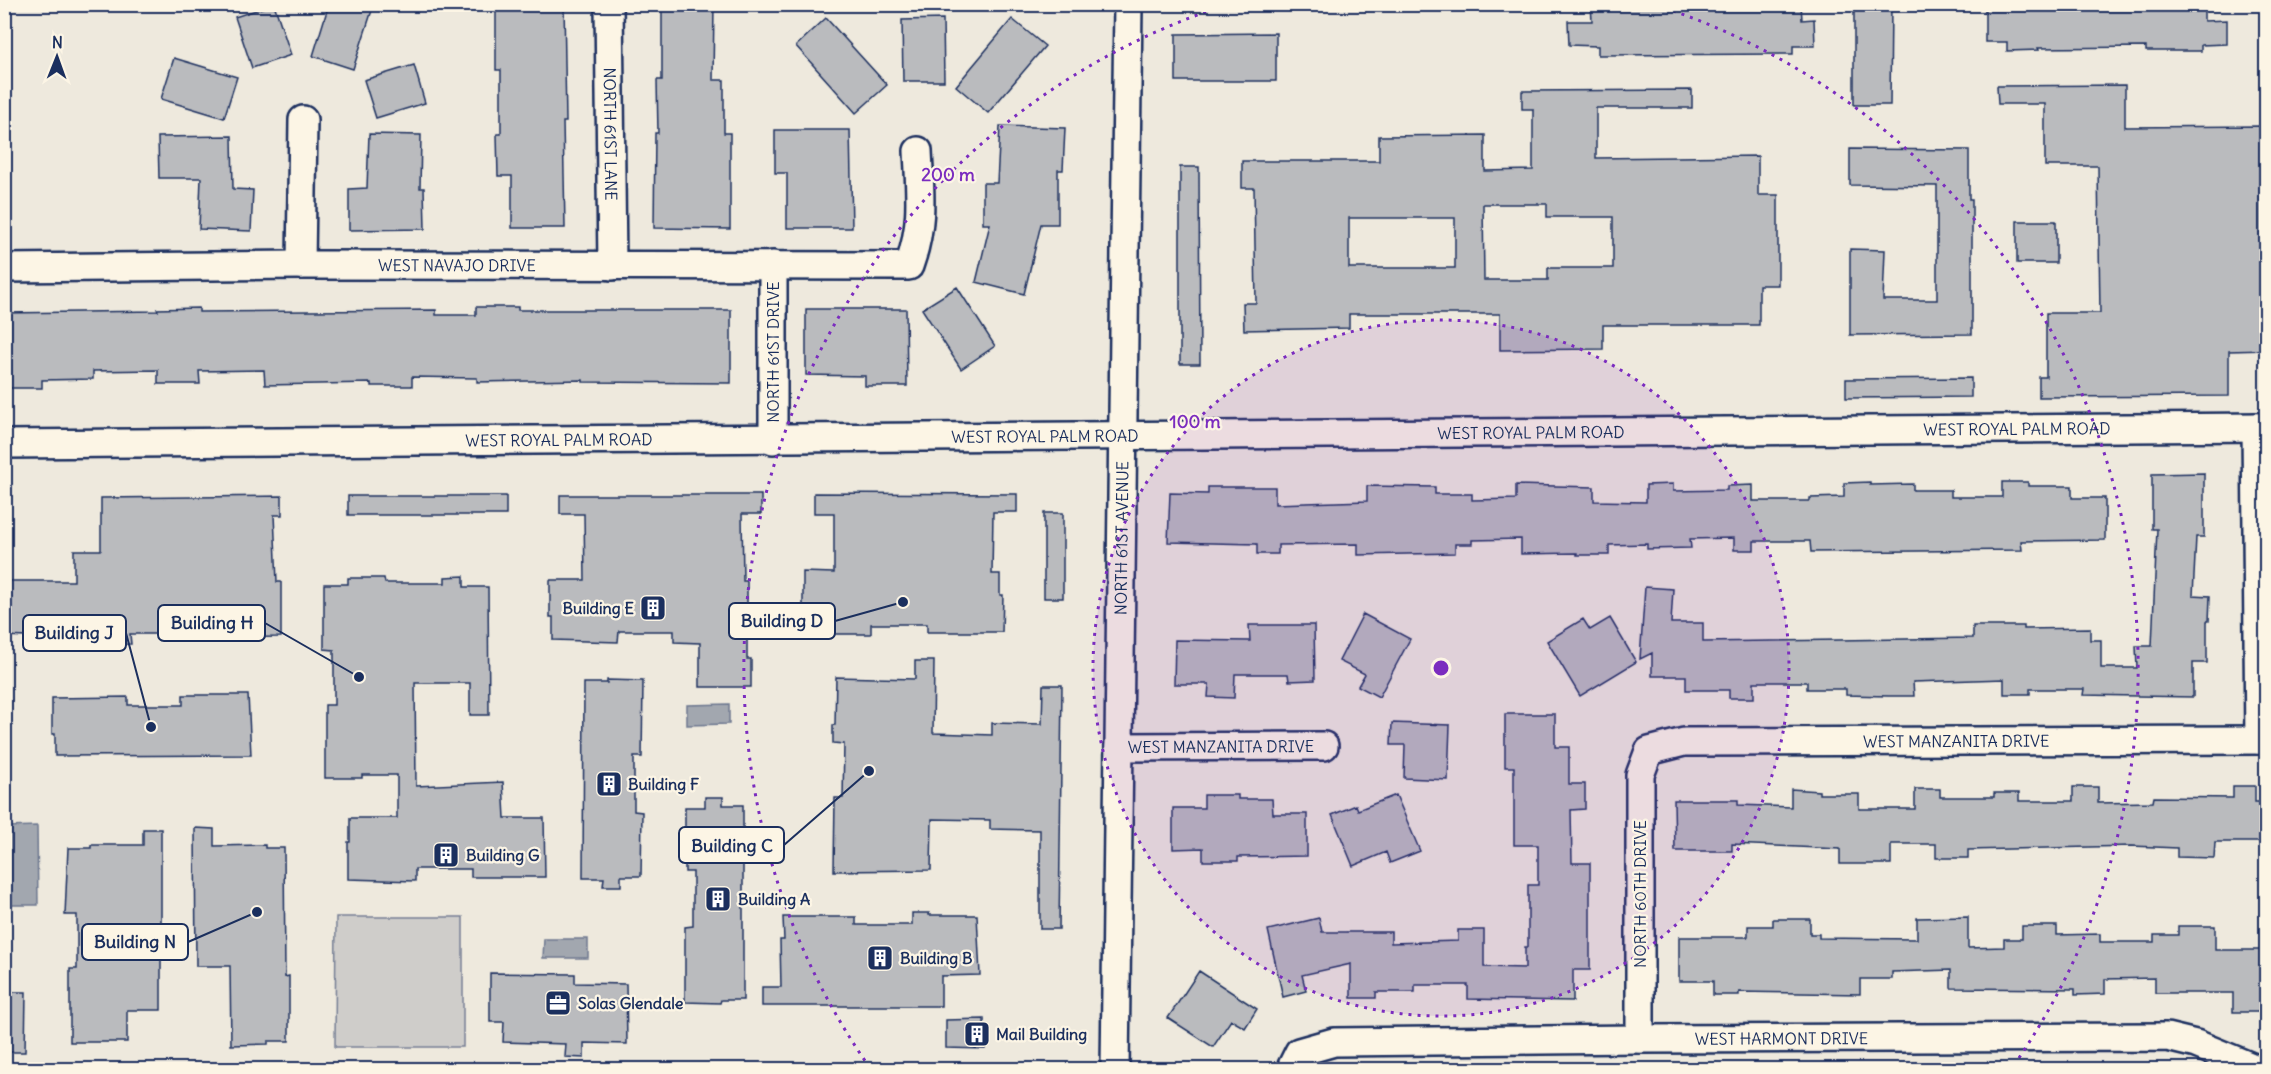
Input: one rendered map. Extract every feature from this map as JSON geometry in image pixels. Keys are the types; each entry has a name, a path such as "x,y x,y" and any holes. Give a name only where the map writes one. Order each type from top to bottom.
{"street":[{"name":"NORTH 61ST LANE","path":"609,4 612,266"},
{"name":"NORTH 61ST AVENUE","path":"1115,1070 1128,4"},
{"path":"301,265 303,120"},
{"name":"WEST NAVAJO DRIVE","path":"4,268 301,265 909,266 917,243 921,216 918,151"},
{"name":"NORTH 61ST DRIVE","path":"773,265 773,440"},
{"name":"WEST ROYAL PALM ROAD","path":"4,444 2261,427"},
{"path":"2261,427 2263,740"},
{"name":"WEST MANZANITA DRIVE","path":"1649,751 1684,742 2263,740"},
{"name":"WEST MANZANITA DRIVE","path":"1119,747 1324,746"},
{"name":"NORTH 60TH DRIVE","path":"1640,1039 1640,775 1649,751"},
{"name":"WEST HARMONT DRIVE","path":"1294,1061 1334,1042 2167,1037 2196,1044 2259,1070"}],"shaded area":[{"path":"729,704 729,724 687,725 687,705"},
{"path":"37,826 38,905 5,905 5,827"},
{"path":"336,917 463,917 463,1047 335,1047"},
{"path":"544,939 588,939 588,958 543,958"}],"building":[{"path":"274,4 291,55 252,68 235,17"},
{"path":"329,4 374,4 353,69 313,56"},
{"path":"496,4 564,4 565,228 512,228 512,176 498,176 497,134 501,134 501,70 496,70"},
{"path":"662,4 714,4 713,80 724,80 724,133 730,133 730,229 654,228 655,133 658,133 657,80 662,80"},
{"path":"1591,4 1801,4 1802,20 1814,19 1815,46 1793,46 1793,54 1598,55 1598,46 1569,45 1568,21 1592,21"},
{"path":"1854,4 1891,4 1890,105 1854,105"},
{"path":"1985,4 2204,4 2204,21 2227,20 2227,44 2201,45 2201,51 2146,51 2146,47 2038,48 2039,50 2007,51 2007,42 1985,42"},
{"path":"826,18 887,85 856,113 796,46"},
{"path":"943,19 944,81 903,81 902,20"},
{"path":"1012,19 1045,46 988,113 956,86"},
{"path":"1276,33 1276,81 1176,81 1176,34"},
{"path":"174,58 237,77 224,118 161,99"},
{"path":"414,65 425,103 376,118 364,80"},
{"path":"2125,85 2125,127 2266,126 2266,350 2229,351 2229,396 2039,397 2039,377 2046,377 2046,313 2100,313 2098,166 2045,166 2045,104 1998,104 1997,86"},
{"path":"1692,90 1692,108 1596,108 1596,158 1758,156 1758,195 1778,195 1778,285 1759,285 1759,325 1603,325 1603,349 1500,350 1500,314 1349,314 1349,328 1244,330 1243,303 1256,303 1254,188 1242,188 1242,161 1379,161 1379,136 1485,135 1485,171 1533,170 1533,109 1522,109 1522,91","holes":["1483,204 1547,204 1547,217 1613,217 1613,268 1548,268 1548,280 1484,280","1349,218 1455,218 1455,268 1349,268"]},
{"path":"1000,126 1065,128 1063,170 1058,170 1058,224 1041,224 1024,294 976,282 990,224 983,224 983,183 997,183"},
{"path":"775,130 850,130 852,228 787,228 787,173 775,173"},
{"path":"369,134 421,135 420,188 424,188 425,229 349,230 349,189 367,188"},
{"path":"232,136 233,189 253,190 251,231 199,229 201,178 159,178 158,137"},
{"path":"1850,149 1969,150 1969,199 1972,199 1972,334 1850,335 1850,249 1885,250 1883,300 1937,300 1937,186 1850,185"},
{"path":"1180,167 1199,167 1200,364 1180,364"},
{"path":"2017,221 2056,221 2056,263 2017,263"},
{"path":"957,287 995,346 961,369 922,309"},
{"path":"476,307 518,307 518,310 731,310 731,383 583,382 583,380 477,382 477,378 412,377 412,386 371,386 371,383 265,385 264,370 199,371 200,384 158,384 158,370 93,371 93,379 42,380 42,388 4,388 4,313 158,311 157,309 199,308 199,312 436,310 436,315 476,315"},
{"path":"806,309 906,309 907,386 865,386 865,376 806,375"},
{"path":"1971,378 1971,397 1846,398 1846,379"},
{"path":"2204,473 2204,537 2196,537 2193,595 2210,596 2209,621 2207,621 2207,663 2193,663 2193,697 2083,695 2084,689 2030,689 2030,694 2004,694 2004,679 1913,682 1914,696 1846,695 1846,689 1807,689 1807,682 1754,682 1754,698 1729,698 1729,690 1686,690 1686,676 1652,676 1652,653 1640,659 1645,587 1673,589 1671,623 1703,623 1703,642 1973,638 1973,626 2024,626 2024,629 2090,628 2090,640 2101,640 2101,668 2137,668 2136,646 2152,646 2157,529 2152,529 2152,474"},
{"path":"1870,482 1870,485 1913,484 1913,490 1951,490 1951,497 2002,497 2002,482 2028,482 2028,486 2072,486 2072,498 2105,498 2105,540 2021,541 2022,550 1811,552 1810,541 1754,541 1754,550 1734,550 1734,538 1690,539 1691,548 1647,549 1647,544 1609,545 1609,555 1521,554 1521,539 1472,540 1472,544 1455,544 1455,553 1358,555 1358,544 1278,545 1278,554 1257,554 1257,544 1168,542 1170,493 1208,494 1208,487 1275,487 1275,504 1367,501 1367,486 1435,487 1435,494 1472,494 1472,500 1516,499 1516,485 1594,487 1594,501 1646,502 1646,485 1673,484 1673,491 1727,490 1727,486 1753,485 1753,501 1810,501 1810,498 1844,497 1844,483"},
{"path":"814,493 1017,494 1017,512 993,512 992,574 1000,574 1000,595 1003,595 1002,632 927,632 927,624 871,624 871,634 806,634 803,572 834,573 834,513 814,513"},
{"path":"560,495 761,495 761,514 742,514 743,581 747,581 747,659 751,659 751,687 700,687 700,643 674,642 674,631 619,631 618,642 553,640 553,617 550,617 550,580 585,580 584,514 560,514"},
{"path":"282,496 282,515 274,515 277,582 281,582 281,637 206,638 206,634 130,634 131,644 50,645 50,638 4,636 4,581 74,581 74,550 101,550 101,498"},
{"path":"348,496 506,496 506,515 348,515"},
{"path":"1044,513 1063,513 1063,598 1044,598"},
{"path":"464,576 464,587 488,587 489,715 470,715 470,683 415,683 416,786 503,782 505,818 544,818 545,877 471,877 471,869 415,869 415,881 348,879 350,818 397,818 397,775 325,778 325,705 334,705 334,650 324,649 324,584 348,584 348,578 384,578 385,583 445,583 445,577"},
{"path":"1363,614 1410,639 1379,697 1358,686 1365,674 1339,661"},
{"path":"1610,618 1636,662 1580,696 1547,641 1583,619 1590,630"},
{"path":"1249,625 1314,625 1315,680 1289,681 1288,674 1235,674 1234,698 1208,697 1209,684 1174,684 1175,640 1250,641"},
{"path":"915,661 934,661 933,733 992,735 992,723 1042,724 1043,685 1062,685 1059,929 1040,929 1040,830 990,829 990,820 932,819 931,870 834,871 835,798 843,798 844,744 833,743 836,677 915,679"},
{"name":"Building F","path":"607,680 643,681 642,757 634,757 634,811 642,812 641,876 621,876 621,886 603,886 604,878 583,878 584,683 607,683"},
{"path":"183,695 248,695 251,755 55,756 55,734 52,734 52,698 128,697 128,705 183,705"},
{"path":"1505,714 1555,714 1555,747 1569,747 1569,784 1585,784 1585,809 1571,810 1572,863 1590,863 1590,970 1573,970 1573,1001 1468,999 1468,985 1415,985 1415,992 1376,992 1376,998 1351,998 1351,964 1302,975 1306,991 1283,997 1268,930 1319,918 1322,932 1391,932 1391,943 1458,941 1458,930 1484,930 1484,967 1525,968 1525,947 1528,947 1528,885 1538,885 1538,845 1514,845 1514,767 1505,767"},
{"path":"1392,723 1450,725 1448,780 1404,778 1405,745 1391,745"},
{"path":"2233,786 2255,786 2255,802 2266,802 2266,842 2215,842 2214,858 2177,857 2177,848 2132,846 1968,850 1968,858 1936,858 1936,844 1891,844 1891,864 1840,864 1840,849 1732,844 1732,851 1675,851 1674,800 1738,800 1738,805 1791,807 1791,789 1819,791 1819,794 1859,794 1859,809 1915,809 1915,789 1940,789 1940,797 1994,797 1994,793 2019,793 2019,801 2073,801 2073,787 2098,787 2098,803 2153,802 2154,797 2233,798"},
{"path":"1204,795 1238,795 1238,799 1272,799 1273,814 1307,814 1307,856 1238,857 1238,861 1203,861 1203,848 1173,849 1173,808 1204,808"},
{"path":"1396,795 1420,851 1390,863 1386,852 1353,866 1332,815 1356,805 1358,810"},
{"name":"Building A","path":"705,797 723,797 723,805 743,805 743,1000 721,1000 720,1003 685,1002 685,927 693,926 693,872 685,872 685,807 705,807"},
{"path":"195,828 214,829 214,846 265,845 265,848 284,848 285,977 289,976 289,1041 231,1045 230,966 196,966"},
{"path":"143,829 161,829 161,1010 127,1010 127,1042 70,1042 70,969 77,969 77,915 65,915 68,848 91,848 91,845 143,845"},
{"name":"Building B","path":"912,913 977,915 980,975 941,976 941,1006 762,1006 762,987 781,987 780,940 784,940 783,917 856,917 856,925 912,925"},
{"path":"1968,917 1968,948 2004,947 2004,939 2022,939 2022,926 2057,926 2057,935 2100,934 2100,942 2154,942 2154,935 2178,935 2178,926 2215,926 2215,950 2266,950 2266,1012 2233,1012 2233,993 2155,993 2155,978 2105,979 2105,994 2075,995 2075,989 1951,988 1951,970 1892,972 1892,979 1860,979 1860,994 1739,992 1739,995 1713,995 1713,981 1679,981 1679,937 1748,937 1748,926 1773,926 1773,919 1810,919 1810,934 1819,934 1819,938 1917,939 1917,918"},
{"path":"1199,971 1257,1009 1245,1028 1231,1020 1213,1047 1168,1018"},
{"name":"Solas Glendale","path":"490,973 575,974 575,983 626,984 627,1044 584,1043 584,1058 565,1057 566,1044 503,1042 504,1022 490,1022"},
{"path":"4,992 26,992 25,1052 4,1052"},
{"path":"984,1019 985,1049 946,1048 946,1020"}],"place":[{"name":"Building D","path":"903,602"},
{"name":"Building E","path":"653,608"},
{"name":"Building H","path":"359,677"},
{"name":"Building J","path":"151,727"},
{"name":"Building C","path":"869,771"},
{"name":"Building F","path":"609,784"},
{"name":"Building G","path":"446,855"},
{"name":"Building A","path":"718,899"},
{"name":"Building N","path":"257,912"},
{"name":"Building B","path":"880,958"},
{"name":"Solas Glendale","path":"558,1003"},
{"name":"Mail Building","path":"977,1034"}]}
